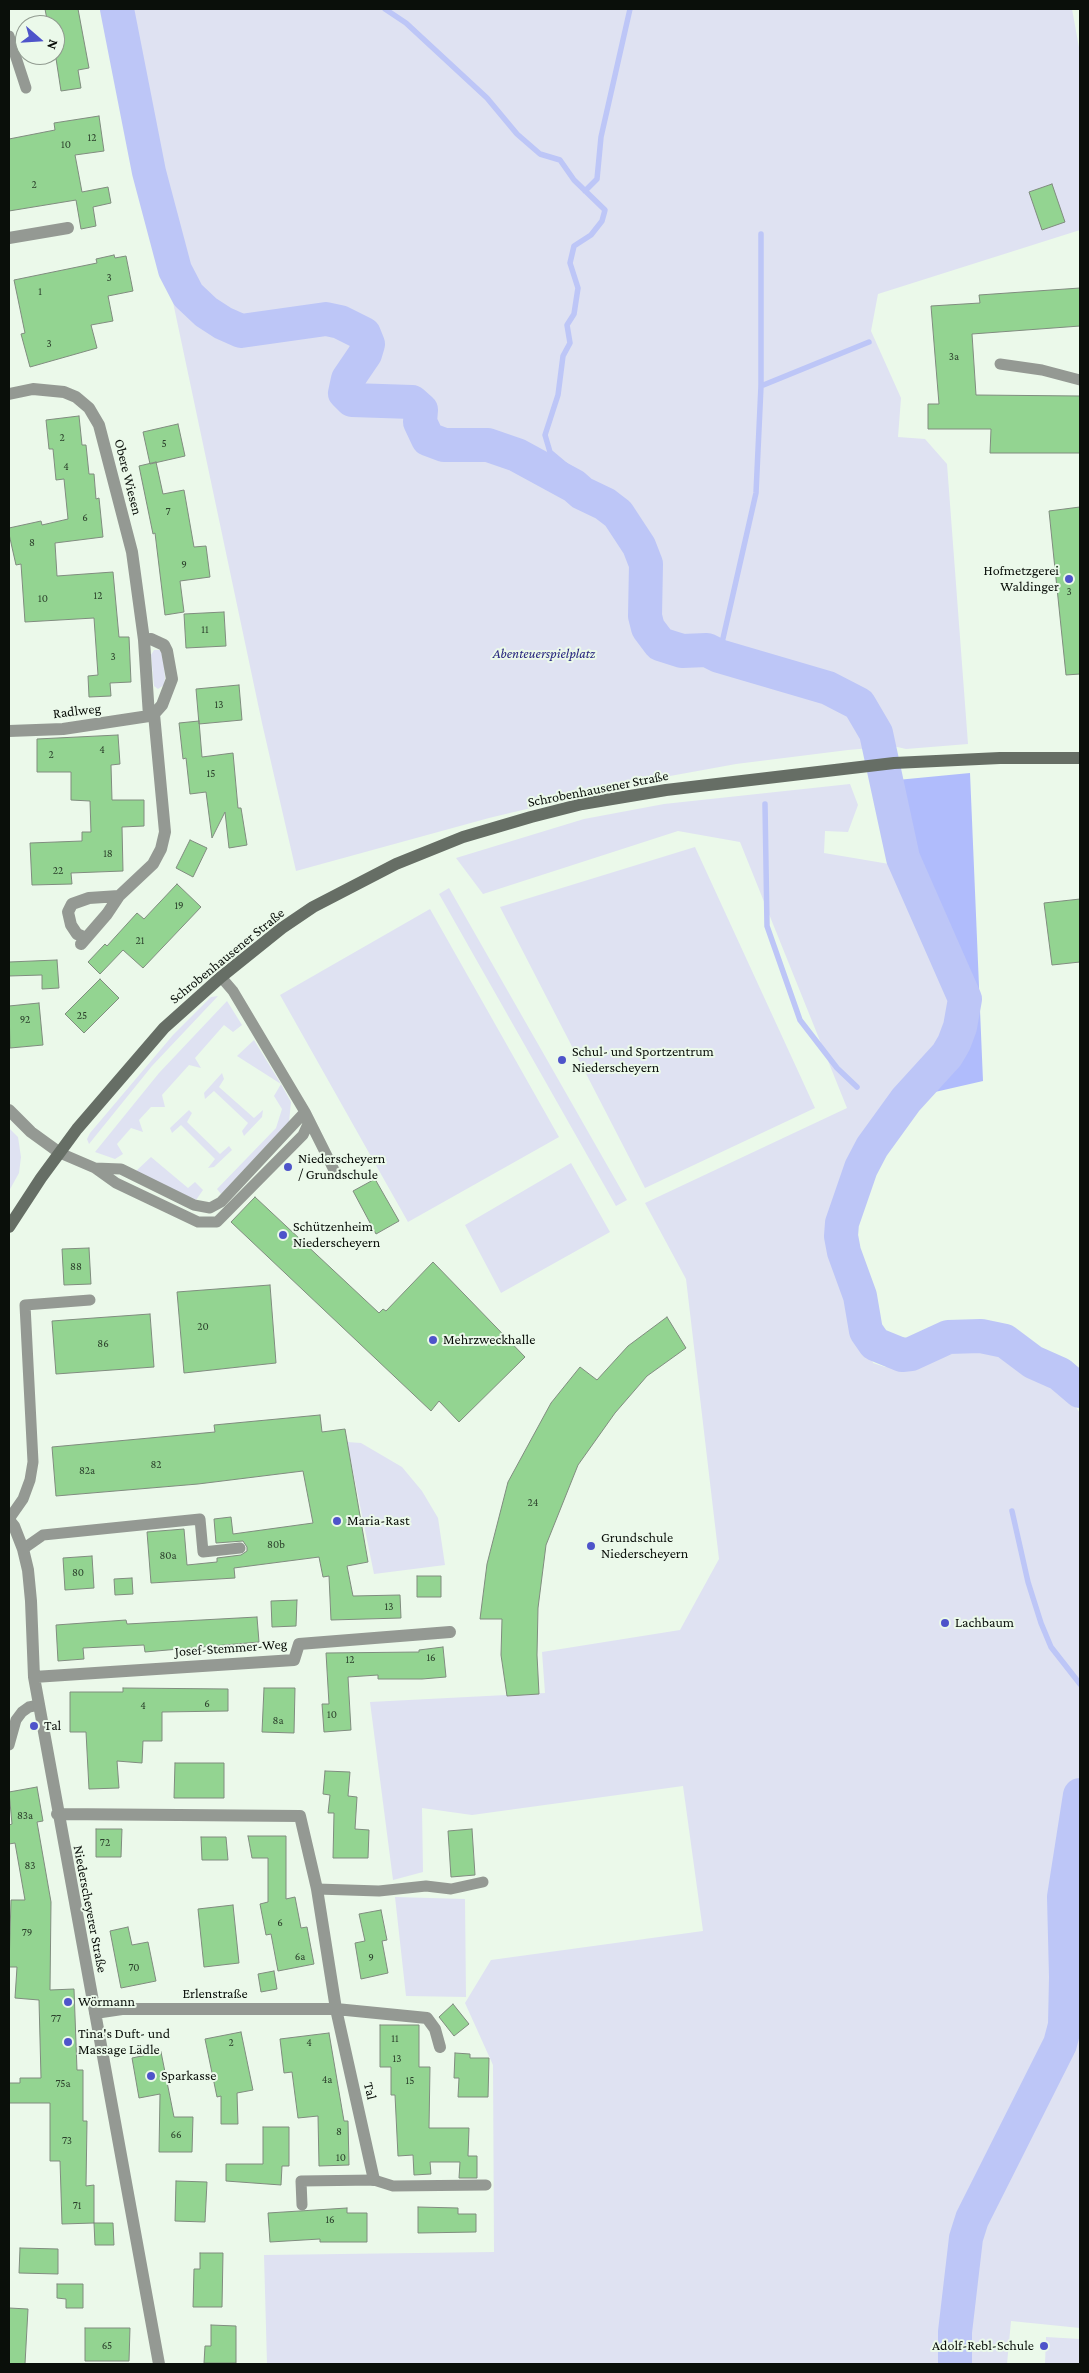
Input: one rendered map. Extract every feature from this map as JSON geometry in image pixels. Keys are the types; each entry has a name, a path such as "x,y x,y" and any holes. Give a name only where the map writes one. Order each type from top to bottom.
{"main road":[{"name":"Schrobenhausener Straße","path":"9,1227 60,1153 164,1028 221,977 282,928 314,907 396,864 463,837 531,816 582,804 666,790 849,766 1000,758 1080,758"}],"street":[{"path":"9,238 68,228"},
{"name":"Obere Wiesen","path":"9,394 33,390 64,392 76,397 89,408 99,425 132,552 144,640 165,832 161,849 153,864 119,896 107,914 84,941 77,934 68,912 72,904 89,898 119,896"},
{"path":"144,640 158,641 164,645 172,671 168,696 152,715"},
{"name":"Radlweg","path":"9,731 63,729 152,715"},
{"path":"9,1110 31,1132 60,1153"},
{"name":"Niederscheyerer Straße","path":"9,1519 14,1526 23,1549 31,1601 34,1677 57,1814 158,2364"},
{"name":"Josef-Stemmer-Weg","path":"34,1677 294,1660 299,1644 450,1632"},
{"name":"Tal","path":"57,1814 300,1816 317,1890 336,2009 374,2180"},
{"name":"Erlenstraße","path":"94,2013 122,2009 336,2009"},
{"path":"336,2009 427,2018 432,2022 440,2046"}],"lane":[{"path":"9,36 26,88"},
{"path":"1000,364 1042,370 1080,380"},
{"path":"221,977 233,990 305,1112 335,1172"},
{"path":"60,1153 95,1168 116,1183 198,1222 217,1222 303,1135 308,1124 305,1112"},
{"path":"9,1519 23,1499 30,1480 33,1462 25,1305 90,1300"},
{"path":"23,1549 43,1535 200,1519 203,1552 240,1548"},
{"path":"9,1745 16,1720 22,1712 29,1707 39,1705"},
{"path":"317,1890 379,1891 426,1886 451,1888 484,1882"},
{"path":"302,2205 301,2181 374,2180 393,2186 486,2185"}],"green space":[{"name":"Abenteuerspielplatz","path":"111,9 1072,9 1080,53 1080,230 878,294 871,331 901,398 898,437 925,439 947,464 968,744 906,749 893,746 848,750 736,764 648,780 489,818 296,871 262,723"},
{"path":"154,650 160,650 163,655 164,685 158,689 154,686 151,655"},
{"path":"850,784 858,805 848,832 825,831 824,853 901,866 960,994 958,1025 950,1046 872,1134 846,1180 835,1207 831,1227 853,1225 844,1252 851,1276 856,1322 859,1332 867,1342 873,1363 885,1367 916,1362 950,1353 992,1353 1003,1356 1030,1377 1062,1388 1080,1413 1080,2328 1011,2321 1007,2364 267,2364 264,2255 494,2252 493,2065 465,2003 491,1960 703,1931 683,1786 472,1815 422,1808 423,1872 393,1880 370,1702 545,1693 542,1652 680,1630 719,1559 686,1279 645,1203 847,1108 740,842 678,831 483,894 456,858 584,819 664,804"},
{"path":"695,847 815,1108 645,1188 500,907"},
{"path":"449,888 627,1200 616,1206 439,894"},
{"path":"430,909 559,1137 408,1222 280,995"},
{"path":"218,996 152,1066 89,1144 87,1139 90,1133 173,1035 211,997"},
{"path":"227,1001 242,1025 233,1032 224,1025 195,1058 201,1068 189,1065 162,1095 165,1107 151,1107 139,1120 143,1132 131,1128 117,1144 123,1154 115,1159 95,1152 159,1073"},
{"path":"254,1040 281,1084 237,1056"},
{"path":"222,1073 224,1079 219,1087 254,1118 263,1110 262,1117 244,1136 242,1131 248,1123 214,1091 205,1099 204,1093"},
{"path":"281,1084 291,1102 289,1122 221,1194 217,1189 276,1128 282,1109 274,1096"},
{"path":"189,1110 192,1113 187,1122 220,1154 229,1146 232,1150 214,1167 208,1168 215,1159 181,1125 172,1133 170,1128"},
{"path":"9,1128 18,1137 21,1157 19,1173 9,1191"},
{"path":"151,1157 188,1188 195,1182 203,1190 196,1200 135,1172"},
{"path":"571,1163 610,1232 501,1293 465,1225"},
{"path":"347,1442 361,1443 402,1467 422,1491 438,1518 445,1565 374,1574"},
{"path":"395,1897 465,1899 466,1997 406,1996"},
{"path":"1046,2337 1080,2339 1080,2364 1045,2364"}],"shaded area":[{"path":"970,773 983,1081 935,1092 909,1119 908,1114 959,1048 965,1030 968,1008 966,990 959,967 925,897 897,780"}],"building":[{"path":"45,9 78,9 89,68 78,70 81,88 61,91 57,65 65,65 65,15 46,15"},
{"path":"99,116 104,151 75,155 82,192 108,187 111,203 93,207 96,226 81,229 76,200 9,211 9,139 55,130 54,123"},
{"path":"1052,184 1065,222 1042,230 1029,192"},
{"path":"114,255 115,258 126,256 133,291 108,296 113,321 91,325 97,348 30,367 21,334 25,333 14,280 97,263 96,259"},
{"path":"1080,288 1080,326 972,334 976,395 1080,396 1080,453 990,453 991,429 928,429 928,404 939,404 931,306 980,303 979,295"},
{"path":"79,416 82,445 86,445 89,474 94,474 96,499 99,498 103,537 55,543 57,576 113,572 119,637 129,637 131,682 110,683 111,696 89,697 88,676 98,675 94,618 25,622 21,564 16,565 9,534 9,528 41,521 42,525 68,519 64,479 56,480 53,449 49,449 46,420"},
{"path":"178,424 185,456 150,464 143,432"},
{"path":"156,462 163,494 184,490 194,547 206,546 210,577 180,581 184,612 165,615 155,533 153,534 139,466"},
{"path":"1080,507 1080,674 1066,675 1049,511"},
{"path":"224,612 226,646 186,648 184,614"},
{"path":"239,685 242,720 199,724 196,689"},
{"path":"199,721 202,757 233,753 238,808 241,808 247,845 229,848 225,812 212,838 206,792 190,794 186,758 183,759 179,723"},
{"path":"118,735 120,764 111,765 112,800 144,800 144,826 122,827 123,871 71,873 72,884 32,885 30,843 82,841 82,832 91,832 90,801 71,800 71,772 37,772 37,739"},
{"path":"190,840 207,848 193,877 176,868"},
{"path":"177,884 201,907 143,968 123,950 100,974 88,962 105,944 107,946 137,913 144,919"},
{"path":"1080,899 1080,962 1052,965 1044,903"},
{"path":"57,960 59,988 42,989 42,975 9,976 9,962"},
{"path":"100,979 119,998 84,1033 65,1014"},
{"path":"39,1003 43,1045 10,1048 9,1006"},
{"path":"375,1179 399,1221 376,1234 353,1191"},
{"name":"Mehrzweckhalle","path":"255,1197 379,1313 383,1309 386,1311 433,1262 525,1357 459,1422 439,1401 431,1411 231,1222"},
{"path":"89,1248 91,1284 64,1285 62,1249"},
{"path":"270,1285 276,1363 184,1373 177,1292"},
{"path":"150,1314 154,1367 56,1374 52,1321"},
{"path":"667,1317 686,1348 647,1376 615,1413 578,1465 546,1545 538,1608 537,1655 539,1694 507,1696 501,1655 502,1619 480,1619 487,1564 508,1482 551,1403 580,1367 597,1380 628,1346"},
{"path":"320,1415 322,1432 345,1429 368,1562 347,1566 353,1596 400,1595 401,1618 331,1620 329,1576 323,1577 319,1557 234,1568 235,1578 151,1583 147,1532 184,1529 187,1565 217,1562 217,1558 241,1555 247,1551 243,1541 216,1543 214,1519 231,1517 233,1534 313,1523 303,1471 198,1484 56,1496 52,1447 215,1432 214,1425"},
{"path":"92,1556 94,1588 65,1590 63,1558"},
{"path":"417,1576 441,1576 441,1597 417,1597"},
{"path":"132,1578 133,1594 115,1595 114,1579"},
{"path":"297,1600 296,1626 272,1627 271,1601"},
{"path":"257,1617 259,1642 145,1652 144,1645 83,1648 84,1659 58,1661 56,1625 126,1620 127,1624"},
{"path":"443,1647 446,1677 378,1679 378,1675 348,1677 351,1730 324,1732 322,1704 329,1704 326,1653 419,1652 419,1650"},
{"path":"123,1688 228,1689 228,1711 162,1712 162,1741 143,1741 142,1763 117,1761 119,1788 89,1789 86,1732 70,1732 70,1692 123,1692"},
{"path":"264,1688 295,1688 294,1733 262,1732"},
{"path":"175,1763 224,1763 224,1798 174,1798"},
{"path":"325,1771 350,1772 348,1796 357,1797 355,1829 369,1830 368,1858 333,1858 334,1813 328,1813 330,1795 323,1794"},
{"path":"37,1787 43,1821 37,1822 51,1902 50,1990 74,1989 77,2070 83,2070 83,2121 87,2121 86,2186 94,2185 94,2223 62,2224 60,2161 50,2161 50,2103 9,2103 9,2083 20,2083 20,2078 41,2078 39,2000 15,1998 17,1967 9,1967 11,1900 25,1900 15,1843 9,1844 9,1825 12,1824 9,1792"},
{"path":"96,1829 122,1829 121,1857 96,1857"},
{"path":"472,1829 475,1875 451,1877 448,1831"},
{"path":"248,1836 286,1836 286,1899 295,1897 301,1928 307,1927 314,1964 278,1971 271,1934 266,1935 260,1904 268,1902 268,1858 252,1858"},
{"path":"201,1837 226,1837 228,1860 202,1860"},
{"path":"233,1905 239,1963 204,1967 198,1909"},
{"path":"381,1910 387,1940 382,1941 388,1973 361,1979 355,1943 365,1941 359,1914"},
{"path":"128,1927 132,1945 148,1942 156,1981 121,1988 110,1931"},
{"path":"274,1971 277,1989 261,1992 258,1974"},
{"path":"453,2004 469,2024 454,2036 439,2017"},
{"path":"380,2025 419,2025 419,2067 430,2067 429,2128 469,2128 468,2156 477,2156 477,2178 459,2178 460,2162 430,2162 431,2174 414,2175 413,2155 398,2156 395,2095 391,2095 391,2067 380,2067"},
{"path":"241,2032 253,2090 237,2093 238,2124 221,2124 221,2096 217,2097 205,2039"},
{"path":"329,2033 344,2121 348,2121 349,2165 319,2166 318,2116 298,2118 292,2072 284,2073 280,2039"},
{"path":"161,2052 174,2117 193,2117 192,2152 159,2152 160,2094 139,2098 132,2058"},
{"path":"455,2053 470,2054 470,2058 489,2058 488,2097 458,2097 459,2078 454,2078"},
{"path":"263,2127 289,2127 289,2166 282,2166 281,2185 226,2181 226,2164 263,2164"},
{"path":"176,2181 207,2182 205,2222 175,2221"},
{"path":"418,2207 458,2208 458,2214 476,2214 476,2232 418,2233"},
{"path":"347,2208 347,2213 367,2213 367,2242 320,2242 320,2239 270,2242 268,2213"},
{"path":"94,2223 113,2223 114,2245 95,2245"},
{"path":"20,2248 58,2249 58,2274 19,2273"},
{"path":"200,2253 223,2253 222,2307 193,2307 194,2269 200,2269"},
{"path":"57,2284 83,2284 83,2308 66,2308 66,2299 57,2298"},
{"path":"9,2308 28,2309 25,2364 9,2364"},
{"path":"211,2325 236,2326 236,2363 204,2363 205,2346 211,2346"},
{"path":"85,2328 130,2328 129,2361 85,2361"}],"waterway":[{"path":"117,9 149,172 175,270 188,295 206,312 223,323 241,331 326,319 340,322 364,334 368,344 365,354 348,379 345,393 352,400 412,402 421,410 420,422 428,439 444,445 488,445 517,455 574,486 582,493 605,504 618,514 639,546 646,564 645,616 648,628 660,644 682,651 707,650 719,656 828,688 859,704 876,733 903,858 965,999 960,1027 954,1043 947,1055 906,1100 872,1147 861,1168 842,1223 841,1236 844,1252 860,1296 866,1331 875,1344 902,1355 911,1354 948,1337 981,1336 1005,1341 1033,1362 1060,1374 1080,1391"},
{"path":"385,9 406,23 487,98 517,134 540,154 560,160 574,180 605,210 602,221 591,235 574,246 570,263 578,288 574,314 567,325 570,343 563,356 558,395 545,435 550,452 569,468 574,486"},
{"path":"585,191 597,179 601,137 630,9"},
{"path":"719,656 756,493 761,386 761,234"},
{"path":"761,386 869,342"},
{"path":"765,804 767,926 800,1020 837,1068 857,1087"},
{"path":"1012,1511 1028,1582 1041,1623 1051,1647 1080,1684"},
{"path":"955,2364 955,2332 966,2238 972,2219 1060,2044 1065,2025 1064,1897 1080,1795"}],"place":[{"name":"Hofmetzgerei Waldinger","path":"1069,579"},
{"name":"Schul- und Sportzentrum Niederscheyern","path":"562,1060"},
{"name":"Niederscheyern / Grundschule","path":"288,1167"},
{"name":"Schützenheim Niederscheyern","path":"283,1235"},
{"name":"Mehrzweckhalle","path":"433,1340"},
{"name":"Maria-Rast","path":"337,1521"},
{"name":"Grundschule Niederscheyern","path":"591,1546"},
{"name":"Lachbaum","path":"945,1623"},
{"name":"Tal","path":"34,1726"},
{"name":"Wörmann","path":"68,2002"},
{"name":"Tina's Duft- und Massage Lädle","path":"68,2042"},
{"name":"Sparkasse","path":"151,2076"},
{"name":"Adolf-Rebl-Schule","path":"1044,2346"}]}
